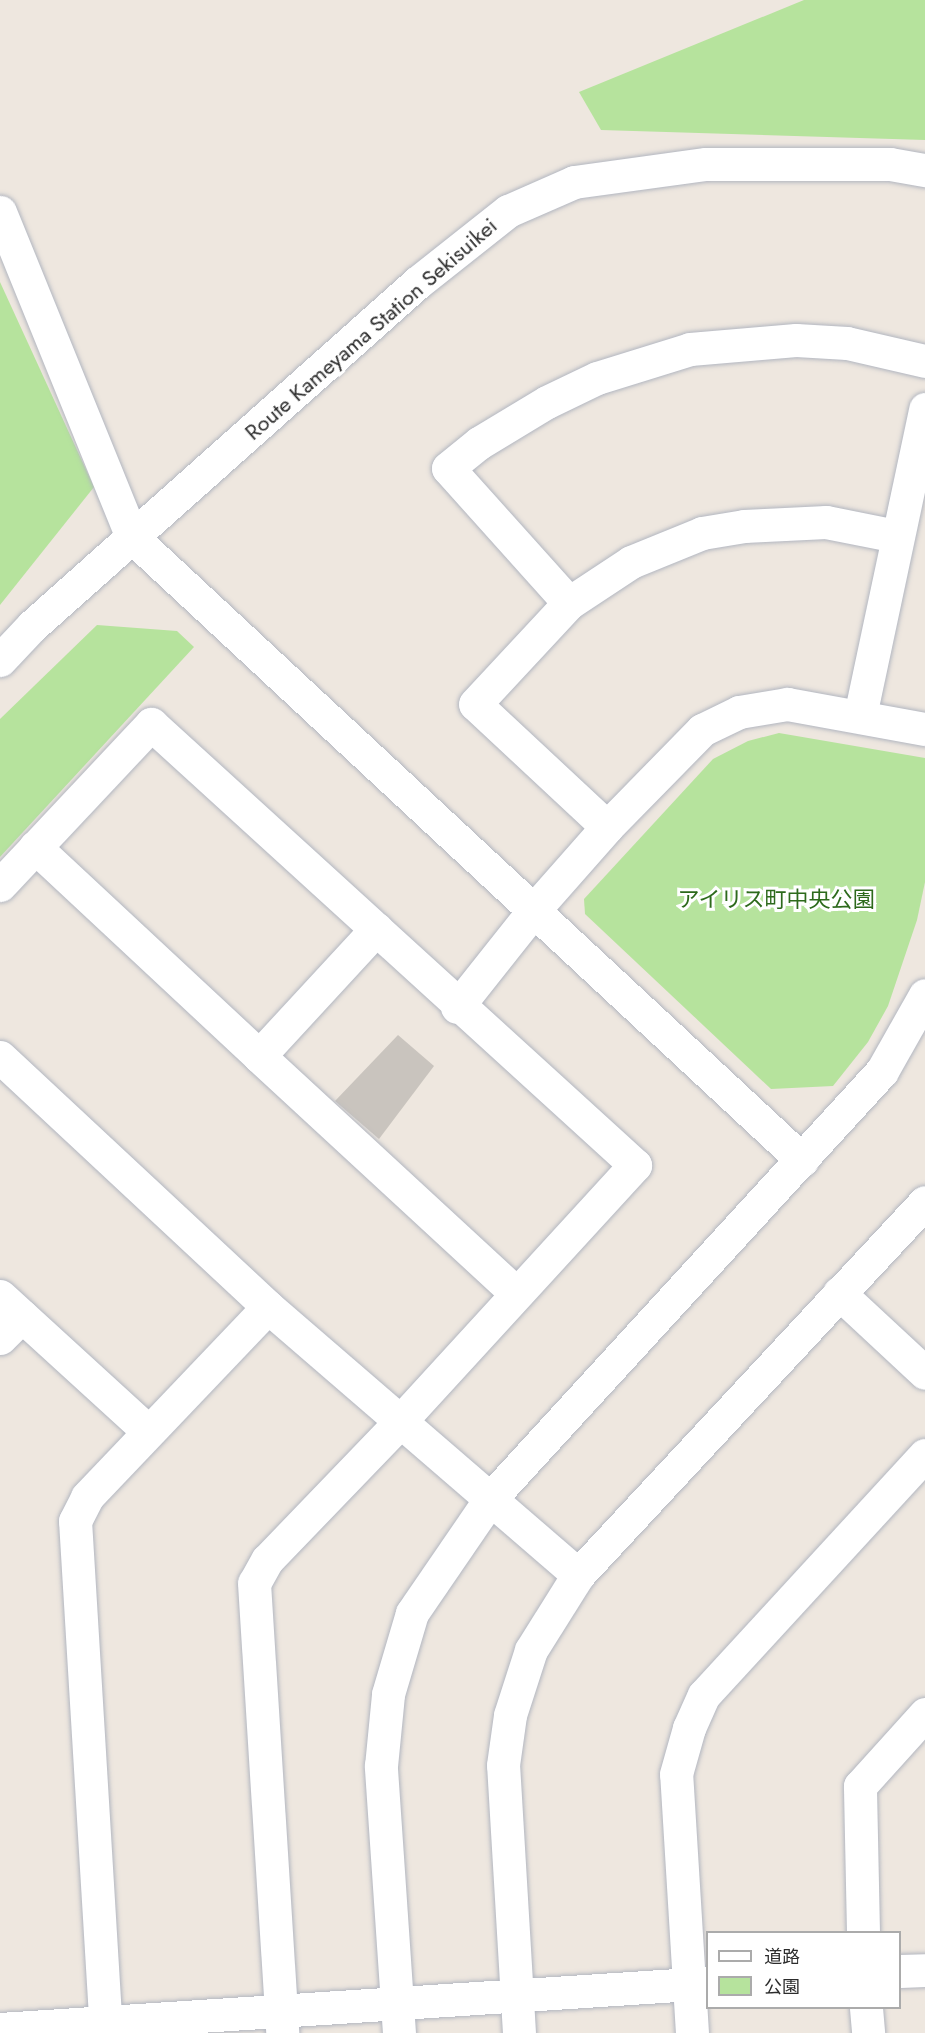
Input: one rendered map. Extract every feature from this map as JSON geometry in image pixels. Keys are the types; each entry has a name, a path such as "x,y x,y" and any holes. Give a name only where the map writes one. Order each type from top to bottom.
{"street":[{"name":"Route Kameyama Station Sekisuikei","path":"0,660 132,537 417,283 508,211 574,182 706,164 890,164 925,170"},
{"path":"0,212 132,537 802,1160"},
{"path":"569,603 448,468 479,443 547,402 597,378 690,349 796,340 847,343 925,361"},
{"path":"860,716 896,536 925,409"},
{"path":"607,827 475,704 569,603 631,562 702,533 744,526 826,522 896,536"},
{"path":"457,1007 533,911 607,827 702,730 739,712 787,704 925,729"},
{"path":"0,885 151,724 376,929 457,1007 635,1165 515,1292 399,1423 267,1560 254,1583 281,2022"},
{"path":"35,847 515,1292"},
{"path":"259,1056 376,929"},
{"path":"398,2018 381,1766 388,1694 412,1613 489,1499 882,1071 925,995"},
{"path":"0,1057 268,1307 399,1423 578,1575"},
{"path":"519,2033 504,1812 503,1765 510,1715 531,1650 578,1575 925,1202"},
{"path":"839,1293 925,1373"},
{"path":"106,2027 75,1521 87,1497 268,1307"},
{"path":"7,1316 148,1431"},
{"path":"692,2033 698,1984 676,1774 689,1728 704,1695 925,1455"},
{"path":"863,1931 860,1786 925,1714"},
{"path":"901,1971 925,1970"},
{"path":"0,2028 398,2018 517,1995 698,1984"},
{"path":"866,2009 868,2033"}],"green space":[{"path":"804,0 925,0 925,140 601,130 579,92"},
{"path":"0,282 94,487 0,605"},
{"path":"97,625 177,631 194,647 0,857 0,719"},
{"name":"アイリス町中央公園","path":"779,733 925,758 925,882 917,920 888,1006 868,1042 833,1086 771,1089 585,914 584,899 713,759 748,741"}],"building":[{"path":"398,1035 434,1066 379,1139 335,1101"}]}
